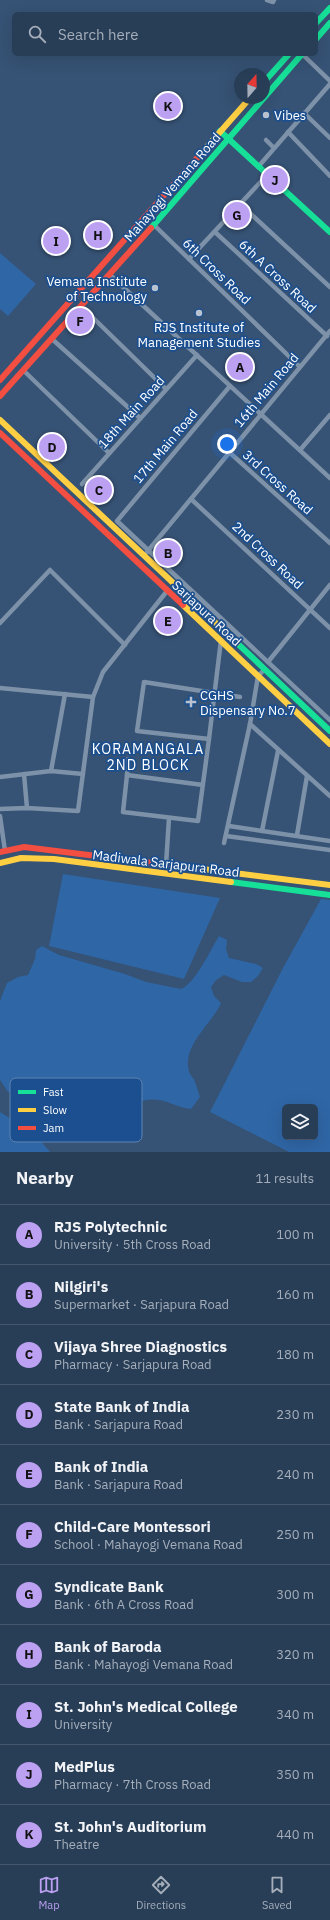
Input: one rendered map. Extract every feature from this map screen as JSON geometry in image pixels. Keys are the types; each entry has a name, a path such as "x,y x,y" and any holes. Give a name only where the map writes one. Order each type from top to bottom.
{"main road":[{"path":"318,21 330,8"},
{"path":"318,37 330,23"},
{"path":"270,75 287,56"},
{"name":"Mahayogi Vemana Road","path":"0,396 110,275 300,56"},
{"name":"Mahayogi Vemana Road","path":"0,380 245,104"},
{"path":"220,131 330,232"},
{"name":"Sarjapura Road","path":"0,420 330,731"},
{"name":"Sarjapura Road","path":"0,433 330,744"},
{"name":"Madiwala Sarjapura Road","path":"2,852 24,847 330,885"},
{"name":"Madiwala Sarjapura Road","path":"0,862 21,858 54,859 330,895"},
{"path":"112,858 113,867"}],"street":[{"path":"267,0 273,1"},
{"path":"304,56 330,81"},
{"path":"258,167 330,84"},
{"path":"304,113 330,138"},
{"path":"288,132 330,176"},
{"path":"266,140 274,148"},
{"path":"189,259 267,175"},
{"path":"240,204 330,287"},
{"name":"6th Cross Road","path":"154,225 300,367"},
{"name":"6th A Cross Road","path":"214,232 327,336"},
{"path":"110,275 330,478"},
{"path":"81,306 166,389"},
{"name":"16th Main Road","path":"144,556 330,331"},
{"path":"52,339 140,418"},
{"name":"18th Main Road","path":"75,491 197,355"},
{"path":"23,370 109,453"},
{"name":"17th Main Road","path":"117,521 230,386"},
{"path":"300,450 330,415"},
{"name":"3rd Cross Road","path":"229,452 330,543"},
{"name":"2nd Cross Road","path":"191,499 330,628"},
{"name":"Sarjapura Road","path":"117,521 330,720"},
{"path":"0,623 50,570 125,645"},
{"path":"268,662 330,584"},
{"path":"0,809 27,808 78,811 93,697 103,672 167,591"},
{"path":"128,759 123,812 198,822 221,640"},
{"path":"224,843 229,826 250,724 258,676 264,670"},
{"path":"209,739 137,731 144,682 240,697"},
{"path":"0,688 93,697"},
{"path":"51,770 65,694"},
{"path":"250,724 278,751 330,796"},
{"path":"262,831 278,751"},
{"path":"0,777 51,770 83,774"},
{"path":"24,774 27,808"},
{"path":"127,774 203,785"},
{"path":"297,835 308,776"},
{"path":"0,816 2,852"},
{"path":"166,865 169,818"},
{"path":"229,826 330,841"},
{"path":"226,836 330,850"}],"shaded area":[{"path":"0,253 36,284 8,316 0,309"},
{"path":"63,874 220,898 184,979 49,946"},
{"path":"321,899 330,900 330,1152 289,1152 210,1112 283,968"},
{"path":"219,936 227,940 226,949 229,958 256,964 263,968 258,976 251,982 242,982 224,975 216,980 211,987 214,996 221,1003 217,1011 199,1035 190,1052 188,1061 189,1071 200,1097 191,1109 157,1100 142,1102 142,1078 10,1078 10,1092 8,1092 0,1080 0,1001 7,983 18,977 28,975 35,959 36,950 42,946 59,955 125,974 146,982 181,989 192,980"},
{"path":"0,1112 10,1118 10,1142 42,1142 50,1152 0,1152"}],"traffic: fast":[{"path":"318,21 330,8"},
{"path":"318,37 330,23"},
{"path":"270,75 287,56"},
{"path":"151,228 300,56"},
{"path":"220,131 330,232"},
{"path":"237,643 330,731"},
{"path":"231,882 330,895"}],"traffic: slow":[{"path":"198,157 245,104"},
{"path":"0,420 237,643"},
{"path":"183,605 330,744"},
{"path":"0,863 21,858 54,859 231,882"},
{"path":"202,869 330,885"}],"traffic: jam":[{"path":"0,380 198,157"},
{"path":"0,396 151,228"},
{"path":"0,433 183,605"},
{"path":"0,852 24,847 202,869"}],"place":[{"name":"St. John's Auditorium","path":"168,106"},
{"name":"Vibes","path":"266,115"},
{"name":"MedPlus","path":"275,180"},
{"name":"Syndicate Bank","path":"237,215"},
{"name":"Bank of Baroda","path":"98,235"},
{"name":"St. John's Medical College","path":"56,241"},
{"name":"Vemana Institute of Technology","path":"155,288"},
{"name":"RJS Institute of Management Studies","path":"199,313"},
{"name":"Child-Care Montessori","path":"80,321"},
{"name":"RJS Polytechnic","path":"240,367"},
{"name":"State Bank of India","path":"52,447"},
{"name":"Vijaya Shree Diagnostics","path":"99,490"},
{"name":"Nilgiri's","path":"168,553"},
{"name":"Bank of India","path":"168,621"},
{"name":"CGHS Dispensary No.7","path":"191,702"}],"district":[{"name":"KORAMANGALA 2ND BLOCK","path":"148,758"}]}
